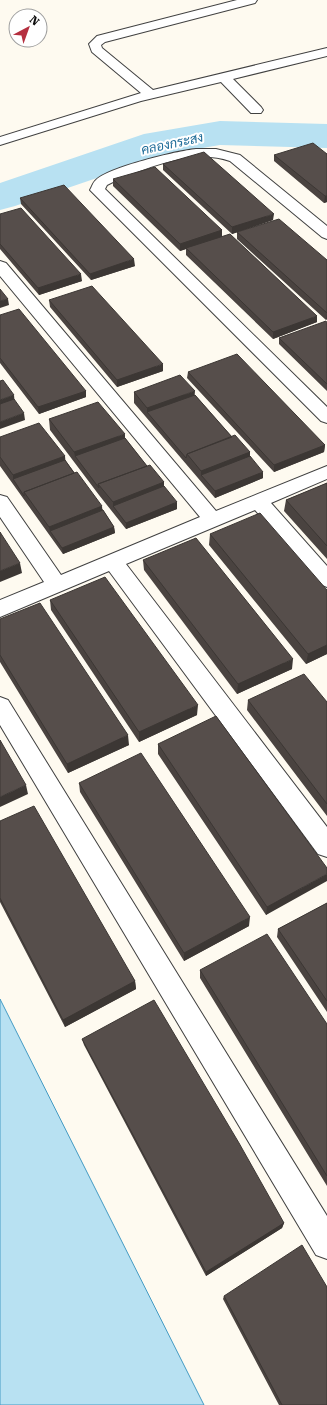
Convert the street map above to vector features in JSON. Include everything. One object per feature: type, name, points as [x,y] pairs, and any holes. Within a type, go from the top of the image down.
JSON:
[{"type":"street","points":[[151,95],[96,49],[95,44],[101,39],[251,0]]},
{"type":"street","points":[[0,141],[151,95],[224,77],[321,54],[327,63]]},
{"type":"street","points":[[224,77],[256,110]]},
{"type":"street","points":[[327,234],[235,158],[228,155],[195,153],[167,158],[124,173],[102,183],[97,190],[327,417]]},
{"type":"street","points":[[0,266],[212,519]]},
{"type":"street","points":[[0,609],[327,472]]},
{"type":"street","points":[[0,502],[57,585]]},
{"type":"street","points":[[258,502],[327,579]]},
{"type":"street","points":[[113,562],[327,846]]},
{"type":"street","points":[[0,706],[327,1244]]},
{"type":"water","points":[[0,999],[204,1405],[0,1405]]},
{"type":"building","points":[[313,143],[327,154],[327,196],[325,196],[274,155]]},
{"type":"building","points":[[204,152],[274,214],[232,227],[163,164]]},
{"type":"building","points":[[155,167],[222,230],[180,244],[113,179]]},
{"type":"building","points":[[64,185],[134,259],[90,274],[20,198]]},
{"type":"building","points":[[21,208],[81,274],[38,288],[0,244],[0,214]]},
{"type":"building","points":[[279,219],[327,260],[327,313],[237,232]]},
{"type":"building","points":[[230,234],[317,316],[273,332],[186,248]]},
{"type":"building","points":[[92,286],[163,364],[117,380],[49,300]]},
{"type":"building","points":[[0,289],[8,299],[0,301]]},
{"type":"building","points":[[19,309],[86,391],[38,407],[0,358],[0,315]]},
{"type":"building","points":[[326,321],[327,323],[327,384],[279,338]]},
{"type":"building","points":[[237,354],[325,445],[274,465],[188,372]]},
{"type":"building","points":[[180,375],[195,391],[147,408],[134,392]]},
{"type":"building","points":[[3,380],[14,395],[0,400],[0,381]]},
{"type":"building","points":[[195,395],[232,437],[187,454],[186,458],[147,412]]},
{"type":"building","points":[[14,399],[24,413],[0,422],[0,404]]},
{"type":"building","points":[[98,402],[125,434],[74,452],[49,419]]},
{"type":"building","points":[[39,423],[65,456],[13,475],[0,457],[0,437]]},
{"type":"building","points":[[235,435],[250,452],[201,471],[187,454]]},
{"type":"building","points":[[125,438],[147,466],[98,484],[99,488],[75,456]]},
{"type":"building","points":[[250,456],[263,472],[215,491],[201,475]]},
{"type":"building","points":[[65,460],[74,473],[24,492],[24,496],[13,479]]},
{"type":"building","points":[[150,465],[164,482],[113,502],[98,484]]},
{"type":"building","points":[[77,472],[102,506],[49,527],[24,492]]},
{"type":"building","points":[[327,483],[327,546],[286,500]]},
{"type":"building","points":[[164,486],[177,502],[126,523],[113,506]]},
{"type":"building","points":[[103,510],[114,527],[62,548],[50,531]]},
{"type":"building","points":[[260,513],[327,590],[327,645],[308,654],[210,534]]},
{"type":"building","points":[[0,532],[20,563],[0,571]]},
{"type":"building","points":[[196,538],[293,659],[238,684],[143,560]]},
{"type":"building","points":[[105,577],[198,705],[139,732],[50,600]]},
{"type":"building","points":[[40,603],[128,735],[67,764],[0,655],[0,619]]},
{"type":"building","points":[[304,674],[327,702],[327,804],[248,700]]},
{"type":"building","points":[[216,716],[327,868],[327,874],[267,907],[158,744]]},
{"type":"building","points":[[0,740],[26,785],[0,797]]},
{"type":"building","points":[[141,753],[250,917],[184,953],[79,783]]},
{"type":"building","points":[[34,806],[135,981],[63,1020],[0,898],[0,821]]},
{"type":"building","points":[[327,903],[327,1001],[278,929]]},
{"type":"building","points":[[267,934],[327,1024],[327,1176],[200,970]]},
{"type":"building","points":[[154,1000],[239,1143],[284,1223],[206,1272],[82,1039]]},
{"type":"building","points":[[302,1245],[327,1287],[327,1405],[282,1405],[224,1296]]},
{"type":"waterway","name":"คลองกระสง","points":[[0,197],[159,143],[220,133],[327,136]]}]
